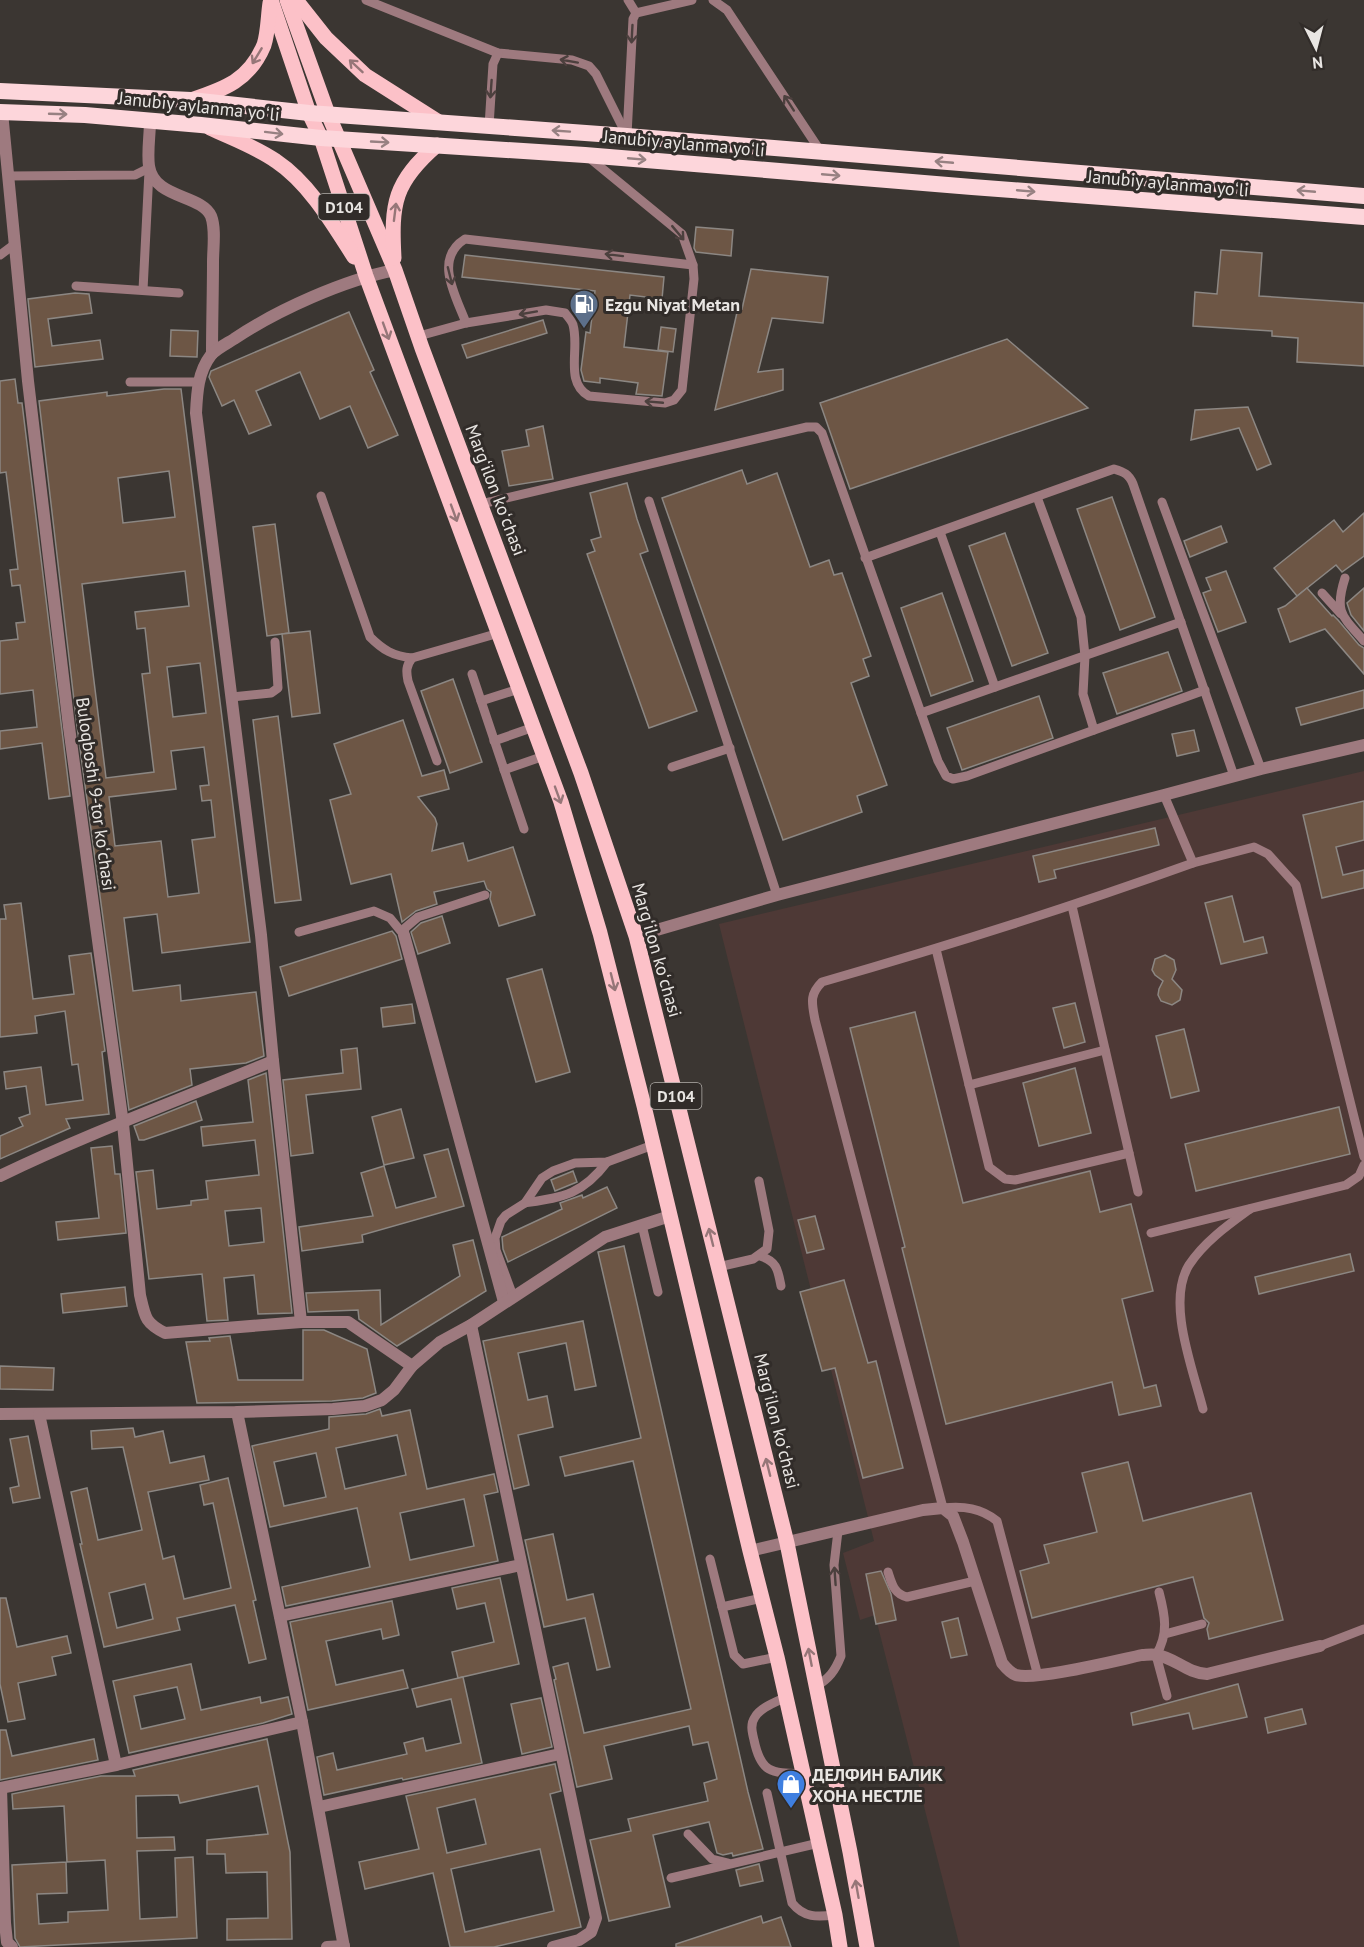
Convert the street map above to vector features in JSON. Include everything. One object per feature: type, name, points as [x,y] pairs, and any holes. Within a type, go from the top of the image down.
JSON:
[{"type":"highway","name":"Janubiy aylanma yoʻli","points":[[0,91],[191,100],[309,113],[627,136],[1364,196]]},
{"type":"highway","name":"Janubiy aylanma yoʻli","points":[[1,112],[85,115],[338,140],[585,155],[1364,217]]},
{"type":"main road","points":[[191,100],[227,87],[249,70],[264,44],[271,0]]},
{"type":"main road","name":"D104","points":[[271,0],[309,113],[321,138],[366,276],[561,802],[600,933],[777,1657],[835,1915],[840,1947]]},
{"type":"main road","name":"Margʻilon koʻchasi","points":[[287,0],[338,140],[395,270],[581,773],[636,936],[787,1542],[867,1947]]},
{"type":"main road","points":[[296,0],[326,38],[365,75],[439,122]]},
{"type":"main road","points":[[201,125],[276,161],[329,217],[366,276]]},
{"type":"main road","points":[[395,270],[393,233],[395,206],[402,183],[419,160],[437,145]]},
{"type":"street","name":"Buloqboshi 9-tor koʻchasi","points":[[1,112],[3,154],[8,176],[28,381],[69,728],[123,1124],[141,1296],[146,1319],[152,1326],[165,1333],[302,1322],[348,1322],[412,1366]]},
{"type":"street","points":[[150,121],[149,168],[158,182],[172,194],[197,203],[207,210],[212,218],[212,354],[198,382],[196,413],[261,935],[302,1322]]},
{"type":"street","points":[[212,354],[278,313],[366,276],[395,270]]},
{"type":"street","points":[[636,936],[777,895],[1261,769],[1364,745]]},
{"type":"street","points":[[404,935],[509,1299]]},
{"type":"street","points":[[0,1176],[53,1151],[273,1061]]},
{"type":"street","points":[[0,1414],[237,1412],[364,1406],[382,1400],[394,1390],[412,1366],[440,1342],[471,1325],[605,1237],[670,1216]]},
{"type":"street","points":[[471,1325],[596,1918],[591,1932],[579,1940],[553,1947]]},
{"type":"street","points":[[237,1412],[302,1722],[344,1946],[327,1947]]},
{"type":"street","points":[[39,1413],[116,1765]]},
{"type":"street","points":[[750,1551],[923,1510],[943,1508],[953,1516],[1002,1663],[1017,1676],[1038,1676],[1142,1655],[1156,1655],[1176,1662],[1195,1673],[1207,1674],[1320,1646]]},
{"type":"street","points":[[280,1616],[520,1565]]},
{"type":"street","points":[[12,1947],[7,1942],[5,1923],[0,1788],[116,1765],[302,1722]]},
{"type":"street","points":[[319,1807],[560,1754]]},
{"type":"lane","points":[[366,0],[498,53],[572,60],[589,66],[596,74],[627,136]]},
{"type":"lane","points":[[627,136],[632,25],[636,14],[628,0]]},
{"type":"lane","points":[[636,14],[692,0]]},
{"type":"lane","points":[[713,0],[727,10],[821,152]]},
{"type":"lane","points":[[489,126],[493,64],[498,53]]},
{"type":"lane","points":[[419,336],[466,323],[546,310],[565,313],[573,324],[576,382],[581,391],[589,396],[665,403],[674,400],[682,390],[694,279],[693,265],[682,234],[585,155]]},
{"type":"lane","points":[[8,176],[135,175],[149,168],[143,290]]},
{"type":"lane","points":[[466,323],[447,270],[454,247],[465,239],[693,265]]},
{"type":"lane","points":[[0,255],[15,244]]},
{"type":"lane","points":[[76,286],[179,293]]},
{"type":"lane","points":[[130,382],[198,382]]},
{"type":"lane","points":[[481,504],[807,427],[816,427],[822,433],[938,761],[946,776],[953,779],[1205,690]]},
{"type":"lane","points":[[865,558],[1114,469],[1130,476],[1234,776]]},
{"type":"lane","points":[[321,496],[370,637],[383,650],[397,657],[412,658],[499,633]]},
{"type":"lane","points":[[1037,497],[1081,618],[1085,656],[1083,694],[1094,730]]},
{"type":"lane","points":[[649,501],[777,895]]},
{"type":"lane","points":[[1162,502],[1261,769]]},
{"type":"lane","points":[[940,532],[995,687]]},
{"type":"lane","points":[[1341,614],[1340,597],[1345,578]]},
{"type":"lane","points":[[1322,593],[1364,641]]},
{"type":"lane","points":[[921,713],[1181,622]]},
{"type":"lane","points":[[232,697],[271,693],[278,688],[275,642]]},
{"type":"lane","points":[[412,658],[407,663],[408,681],[436,761]]},
{"type":"lane","points":[[472,674],[524,829]]},
{"type":"lane","points":[[481,701],[519,689]]},
{"type":"lane","points":[[494,741],[534,727]]},
{"type":"lane","points":[[672,767],[730,748]]},
{"type":"lane","points":[[504,770],[544,756]]},
{"type":"lane","points":[[1164,795],[1193,863]]},
{"type":"lane","points":[[1038,1676],[997,1521],[987,1513],[972,1508],[943,1508],[812,1002],[813,990],[822,982],[1072,906],[1193,863],[1254,847],[1268,854],[1296,885],[1364,1157]]},
{"type":"lane","points":[[404,935],[405,928],[418,917],[485,894]]},
{"type":"lane","points":[[1072,906],[1138,1192]]},
{"type":"lane","points":[[298,932],[374,911],[390,918],[404,935]]},
{"type":"lane","points":[[936,949],[989,1167],[1005,1179],[1016,1180],[1130,1153]]},
{"type":"lane","points":[[969,1085],[1105,1050]]},
{"type":"lane","points":[[509,1299],[495,1238],[501,1221],[506,1215],[525,1203],[542,1178],[553,1171],[575,1163],[607,1162],[653,1145]]},
{"type":"lane","points":[[525,1203],[558,1198],[577,1191],[591,1181],[607,1162]]},
{"type":"lane","points":[[1151,1233],[1346,1185],[1359,1176],[1364,1165]]},
{"type":"lane","points":[[718,1267],[753,1259],[767,1249],[769,1231],[759,1181]]},
{"type":"lane","points":[[1203,1409],[1179,1315],[1182,1283],[1188,1266],[1200,1251],[1216,1234],[1250,1209]]},
{"type":"lane","points":[[642,1225],[658,1292]]},
{"type":"lane","points":[[760,1256],[770,1259],[775,1264],[782,1286]]},
{"type":"lane","points":[[816,1687],[827,1680],[837,1668],[841,1656],[834,1565],[838,1531]]},
{"type":"lane","points":[[710,1559],[734,1655],[738,1661],[743,1664],[777,1657]]},
{"type":"lane","points":[[888,1572],[894,1590],[900,1596],[907,1597],[975,1581]]},
{"type":"lane","points":[[1159,1592],[1166,1619],[1162,1645],[1156,1655],[1167,1696]]},
{"type":"lane","points":[[722,1607],[762,1598]]},
{"type":"lane","points":[[1165,1634],[1202,1624]]},
{"type":"lane","points":[[1320,1646],[1364,1629]]},
{"type":"lane","points":[[786,1697],[754,1718],[751,1728],[757,1757],[770,1770],[804,1774]]},
{"type":"lane","points":[[767,1793],[792,1903],[797,1910],[808,1916],[835,1915]]},
{"type":"lane","points":[[688,1834],[712,1859],[730,1863]]},
{"type":"lane","points":[[671,1878],[819,1843]]},
{"type":"shaded area","points":[[1364,771],[1364,1947],[960,1947],[875,1615],[860,1620],[843,1553],[874,1541],[719,924]]},
{"type":"building","points":[[696,227],[733,230],[731,256],[696,252],[694,248]]},
{"type":"building","points":[[1221,250],[1262,253],[1259,296],[1364,303],[1364,366],[1297,362],[1298,338],[1272,336],[1272,331],[1193,326],[1195,292],[1217,294]]},
{"type":"building","points":[[465,255],[664,277],[662,299],[630,295],[624,347],[668,352],[662,396],[636,394],[638,383],[600,378],[600,383],[584,381],[581,370],[586,332],[590,333],[595,291],[462,277]]},
{"type":"building","points":[[751,269],[828,277],[823,323],[772,318],[758,372],[783,369],[783,390],[715,410],[738,308],[742,309]]},
{"type":"building","points":[[75,293],[89,294],[92,313],[48,319],[52,346],[100,340],[103,359],[35,367],[28,299]]},
{"type":"building","points":[[349,312],[374,370],[370,372],[398,435],[368,448],[350,406],[320,419],[300,372],[256,391],[271,425],[249,434],[234,400],[222,406],[209,377],[211,371]]},
{"type":"building","points":[[543,320],[547,333],[467,358],[462,345]]},
{"type":"building","points":[[661,327],[676,329],[673,352],[658,350]]},
{"type":"building","points":[[171,330],[198,331],[197,357],[170,356]]},
{"type":"building","points":[[1007,339],[1088,408],[850,489],[820,403]]},
{"type":"building","points":[[15,379],[18,403],[22,403],[70,796],[49,799],[42,743],[0,749],[0,731],[37,727],[33,690],[0,694],[0,641],[18,639],[16,623],[25,622],[20,585],[12,586],[10,570],[18,569],[6,472],[0,473],[0,381]]},
{"type":"building","points":[[181,389],[250,942],[162,953],[157,914],[124,918],[133,991],[180,985],[181,1001],[256,992],[264,1056],[246,1063],[190,1069],[192,1085],[129,1110],[77,726],[39,401],[107,392],[107,396]],"holes":[[[169,471],[175,517],[123,523],[118,478]],[[185,571],[189,606],[135,612],[137,629],[145,628],[150,673],[142,674],[154,772],[106,778],[82,584]],[[200,663],[206,713],[173,717],[167,667]],[[204,747],[209,785],[200,786],[202,801],[211,800],[215,837],[192,840],[199,893],[168,897],[161,841],[115,846],[109,797],[176,789],[171,751]]]},
{"type":"building","points":[[1248,407],[1271,464],[1257,470],[1239,428],[1191,440],[1195,410]]},
{"type":"building","points":[[543,426],[553,479],[509,486],[502,451],[529,446],[526,430]]},
{"type":"building","points":[[742,470],[747,484],[777,473],[810,567],[829,560],[834,575],[842,573],[871,656],[863,659],[869,676],[851,683],[887,785],[857,796],[862,812],[783,840],[662,498]]},
{"type":"building","points":[[627,483],[648,551],[640,554],[697,711],[649,728],[587,554],[595,551],[591,540],[601,537],[590,493]]},
{"type":"building","points":[[1112,497],[1155,617],[1120,630],[1077,509]]},
{"type":"building","points":[[1364,513],[1364,556],[1342,572],[1336,565],[1297,596],[1274,568],[1334,520],[1343,532]]},
{"type":"building","points":[[275,524],[289,633],[267,636],[253,527]]},
{"type":"building","points":[[1221,526],[1227,542],[1190,557],[1184,541]]},
{"type":"building","points":[[1005,533],[1048,653],[1012,666],[969,546]]},
{"type":"building","points":[[1226,571],[1246,622],[1218,632],[1203,593],[1211,590],[1206,578]]},
{"type":"building","points":[[1307,588],[1364,648],[1364,674],[1325,629],[1290,642],[1278,609]]},
{"type":"building","points":[[1364,588],[1364,631],[1351,615],[1347,603]]},
{"type":"building","points":[[942,593],[973,681],[931,696],[901,608]]},
{"type":"building","points":[[310,631],[320,713],[292,717],[282,634]]},
{"type":"building","points":[[1168,652],[1182,691],[1117,714],[1103,673]]},
{"type":"building","points":[[453,679],[482,762],[450,773],[421,691]]},
{"type":"building","points":[[1364,690],[1364,708],[1301,725],[1296,708]]},
{"type":"building","points":[[1039,696],[1053,738],[962,770],[947,728]]},
{"type":"building","points":[[278,716],[301,900],[275,903],[253,720]]},
{"type":"building","points":[[403,720],[422,776],[444,770],[449,789],[418,797],[435,818],[437,824],[432,851],[463,843],[468,861],[513,847],[535,915],[499,926],[490,899],[491,892],[484,881],[434,892],[437,904],[416,911],[402,922],[391,874],[351,884],[330,800],[351,794],[334,744]]},
{"type":"building","points":[[1194,730],[1199,751],[1177,756],[1172,734]]},
{"type":"building","points":[[1364,801],[1364,840],[1336,847],[1343,875],[1364,870],[1364,888],[1322,898],[1303,815]]},
{"type":"building","points":[[1155,828],[1159,845],[1054,870],[1056,878],[1039,882],[1033,856]]},
{"type":"building","points":[[1232,896],[1244,942],[1263,937],[1267,953],[1221,964],[1205,903]]},
{"type":"building","points":[[21,903],[33,999],[74,994],[69,956],[91,953],[105,1051],[102,1052],[109,1114],[66,1119],[70,1128],[0,1159],[0,1136],[23,1126],[19,1118],[30,1114],[26,1086],[6,1089],[4,1072],[41,1067],[46,1105],[83,1100],[78,1064],[72,1065],[65,1011],[35,1016],[37,1033],[0,1037],[0,919],[6,919],[4,905]]},
{"type":"building","points":[[442,916],[450,943],[418,954],[411,932],[421,923]]},
{"type":"building","points":[[392,931],[396,936],[402,959],[289,996],[280,967]]},
{"type":"building","points":[[1165,955],[1174,960],[1176,970],[1172,979],[1182,990],[1180,1000],[1172,1005],[1161,1001],[1158,995],[1163,981],[1152,970],[1155,959]]},
{"type":"building","points":[[542,969],[570,1072],[536,1082],[507,979]]},
{"type":"building","points":[[1075,1003],[1085,1042],[1064,1048],[1053,1008]]},
{"type":"building","points":[[412,1004],[415,1023],[383,1027],[381,1008]]},
{"type":"building","points":[[915,1012],[963,1203],[1090,1171],[1100,1212],[1131,1204],[1153,1291],[1122,1299],[1144,1388],[1156,1385],[1161,1406],[1119,1415],[1112,1382],[946,1424],[902,1248],[905,1247],[850,1028]]},
{"type":"building","points":[[1184,1029],[1199,1091],[1171,1098],[1156,1036]]},
{"type":"building","points":[[357,1048],[361,1089],[306,1095],[313,1153],[291,1156],[283,1080],[343,1073],[341,1050]]},
{"type":"building","points":[[1075,1068],[1091,1133],[1039,1146],[1023,1083]]},
{"type":"building","points":[[266,1073],[292,1313],[258,1314],[254,1275],[224,1278],[228,1320],[207,1321],[202,1274],[149,1279],[136,1172],[153,1170],[157,1209],[191,1205],[191,1201],[208,1199],[206,1181],[259,1175],[255,1140],[203,1146],[201,1127],[253,1122],[248,1080]],"holes":[[[261,1208],[264,1242],[229,1246],[225,1211]]]},
{"type":"building","points":[[196,1101],[202,1120],[139,1140],[134,1126]]},
{"type":"building","points":[[1339,1107],[1350,1154],[1196,1191],[1185,1144]]},
{"type":"building","points":[[401,1109],[414,1158],[384,1165],[372,1117]]},
{"type":"building","points":[[112,1146],[115,1174],[120,1174],[126,1233],[58,1240],[56,1222],[99,1218],[91,1148]]},
{"type":"building","points":[[448,1149],[464,1206],[362,1235],[363,1242],[302,1251],[299,1227],[373,1216],[361,1173],[384,1166],[396,1208],[436,1197],[424,1155]]},
{"type":"building","points":[[573,1171],[577,1182],[555,1191],[551,1180]]},
{"type":"building","points":[[607,1187],[617,1208],[508,1262],[503,1249],[502,1237],[562,1209],[560,1203],[582,1195],[583,1198]]},
{"type":"building","points":[[815,1216],[824,1249],[807,1253],[798,1220]]},
{"type":"building","points":[[473,1240],[486,1291],[397,1346],[359,1319],[358,1310],[308,1312],[306,1293],[380,1290],[381,1325],[460,1276],[453,1245]]},
{"type":"building","points":[[624,1246],[748,1792],[763,1849],[733,1856],[732,1853],[723,1855],[717,1853],[709,1822],[653,1835],[670,1907],[609,1921],[590,1840],[631,1831],[628,1819],[708,1801],[704,1783],[717,1779],[708,1742],[693,1745],[689,1726],[604,1746],[612,1779],[577,1787],[554,1680],[556,1679],[553,1667],[568,1663],[584,1733],[691,1709],[633,1461],[565,1476],[560,1457],[641,1438],[598,1252]]},
{"type":"building","points":[[1350,1254],[1354,1271],[1259,1294],[1255,1277]]},
{"type":"building","points":[[844,1280],[868,1363],[876,1361],[903,1468],[863,1478],[835,1368],[822,1371],[800,1292]]},
{"type":"building","points":[[125,1287],[127,1306],[63,1313],[61,1294]]},
{"type":"building","points":[[583,1321],[596,1386],[575,1390],[566,1343],[518,1353],[528,1400],[547,1396],[553,1427],[518,1435],[529,1485],[514,1489],[483,1341]]},
{"type":"building","points":[[303,1330],[324,1330],[367,1349],[376,1393],[363,1398],[332,1401],[197,1403],[186,1342],[210,1341],[209,1338],[230,1336],[238,1380],[303,1380]]},
{"type":"building","points":[[0,1366],[54,1368],[53,1390],[0,1389]]},
{"type":"building","points":[[380,1409],[382,1416],[410,1410],[427,1489],[494,1474],[498,1492],[484,1495],[498,1561],[286,1606],[282,1587],[370,1567],[357,1508],[270,1527],[252,1446],[329,1429],[329,1417],[366,1414]],"holes":[[[397,1435],[406,1475],[345,1489],[336,1448]],[[316,1453],[326,1497],[284,1506],[274,1462]],[[464,1499],[474,1546],[410,1560],[400,1513]]]},
{"type":"building","points":[[133,1428],[135,1437],[163,1431],[170,1463],[204,1456],[209,1480],[148,1492],[163,1559],[174,1556],[184,1599],[231,1588],[213,1503],[204,1505],[200,1485],[228,1478],[256,1600],[253,1601],[266,1659],[249,1663],[235,1605],[177,1618],[180,1630],[104,1647],[80,1544],[82,1544],[71,1492],[87,1488],[98,1540],[142,1530],[123,1447],[92,1449],[91,1431]],"holes":[[[145,1584],[153,1619],[117,1628],[109,1593]]]},
{"type":"building","points":[[28,1436],[40,1498],[13,1503],[10,1488],[19,1486],[10,1439]]},
{"type":"building","points":[[1128,1462],[1143,1521],[1251,1493],[1283,1620],[1209,1639],[1207,1629],[1209,1623],[1204,1618],[1193,1577],[1032,1618],[1020,1571],[1049,1563],[1044,1545],[1097,1532],[1082,1473]]},
{"type":"building","points":[[553,1534],[567,1600],[593,1594],[610,1667],[597,1670],[585,1618],[544,1627],[525,1540]]},
{"type":"building","points":[[881,1571],[891,1594],[896,1620],[876,1624],[866,1574]]},
{"type":"building","points":[[500,1578],[519,1664],[458,1678],[452,1652],[494,1642],[485,1603],[457,1609],[452,1588]]},
{"type":"building","points":[[0,1598],[6,1598],[17,1647],[67,1636],[71,1653],[52,1657],[56,1675],[18,1683],[25,1719],[8,1722],[0,1684]]},
{"type":"building","points":[[392,1601],[399,1635],[383,1639],[381,1629],[326,1641],[336,1685],[403,1670],[408,1688],[308,1710],[290,1622]]},
{"type":"building","points":[[958,1618],[967,1655],[951,1658],[942,1622]]},
{"type":"building","points":[[191,1664],[201,1710],[260,1697],[261,1703],[288,1697],[292,1714],[263,1723],[129,1753],[113,1681]],"holes":[[[177,1687],[185,1719],[141,1729],[134,1696]]]},
{"type":"building","points":[[463,1677],[482,1763],[324,1795],[317,1757],[333,1753],[337,1770],[407,1754],[404,1743],[423,1738],[426,1751],[461,1743],[451,1699],[417,1707],[412,1689]]},
{"type":"building","points":[[1238,1684],[1247,1717],[1193,1729],[1189,1713],[1133,1725],[1131,1713]]},
{"type":"building","points":[[541,1698],[552,1747],[522,1754],[511,1704]]},
{"type":"building","points":[[1302,1709],[1306,1724],[1268,1733],[1265,1718]]},
{"type":"building","points":[[0,1730],[6,1730],[12,1756],[94,1739],[98,1760],[0,1780]]},
{"type":"building","points":[[267,1739],[290,1852],[292,1939],[227,1940],[227,1919],[268,1918],[267,1872],[226,1873],[225,1854],[207,1854],[207,1840],[268,1834],[258,1786],[180,1803],[178,1795],[136,1796],[137,1838],[174,1837],[175,1850],[137,1851],[140,1919],[177,1917],[175,1858],[193,1857],[197,1938],[20,1947],[15,1938],[12,1865],[66,1862],[67,1893],[37,1894],[39,1924],[68,1922],[68,1912],[108,1910],[105,1860],[67,1862],[64,1806],[13,1809],[12,1794],[101,1776],[135,1776],[133,1770]]},
{"type":"building","points":[[555,1764],[561,1791],[550,1794],[581,1927],[494,1947],[450,1947],[433,1873],[365,1889],[359,1862],[419,1849],[406,1796]],"holes":[[[475,1799],[486,1844],[447,1853],[437,1808]],[[540,1849],[554,1911],[465,1932],[451,1869]]]},
{"type":"building","points":[[759,1864],[763,1881],[740,1886],[736,1870]]},
{"type":"building","points":[[761,1916],[763,1923],[781,1917],[791,1947],[676,1947],[676,1944]]},
{"type":"place","name":"Ezgu Niyat Metan","points":[[584,330]]},
{"type":"place","name":"ДЕЛФИН БАЛИК ХОНА НЕСТЛЕ","points":[[791,1810]]}]
